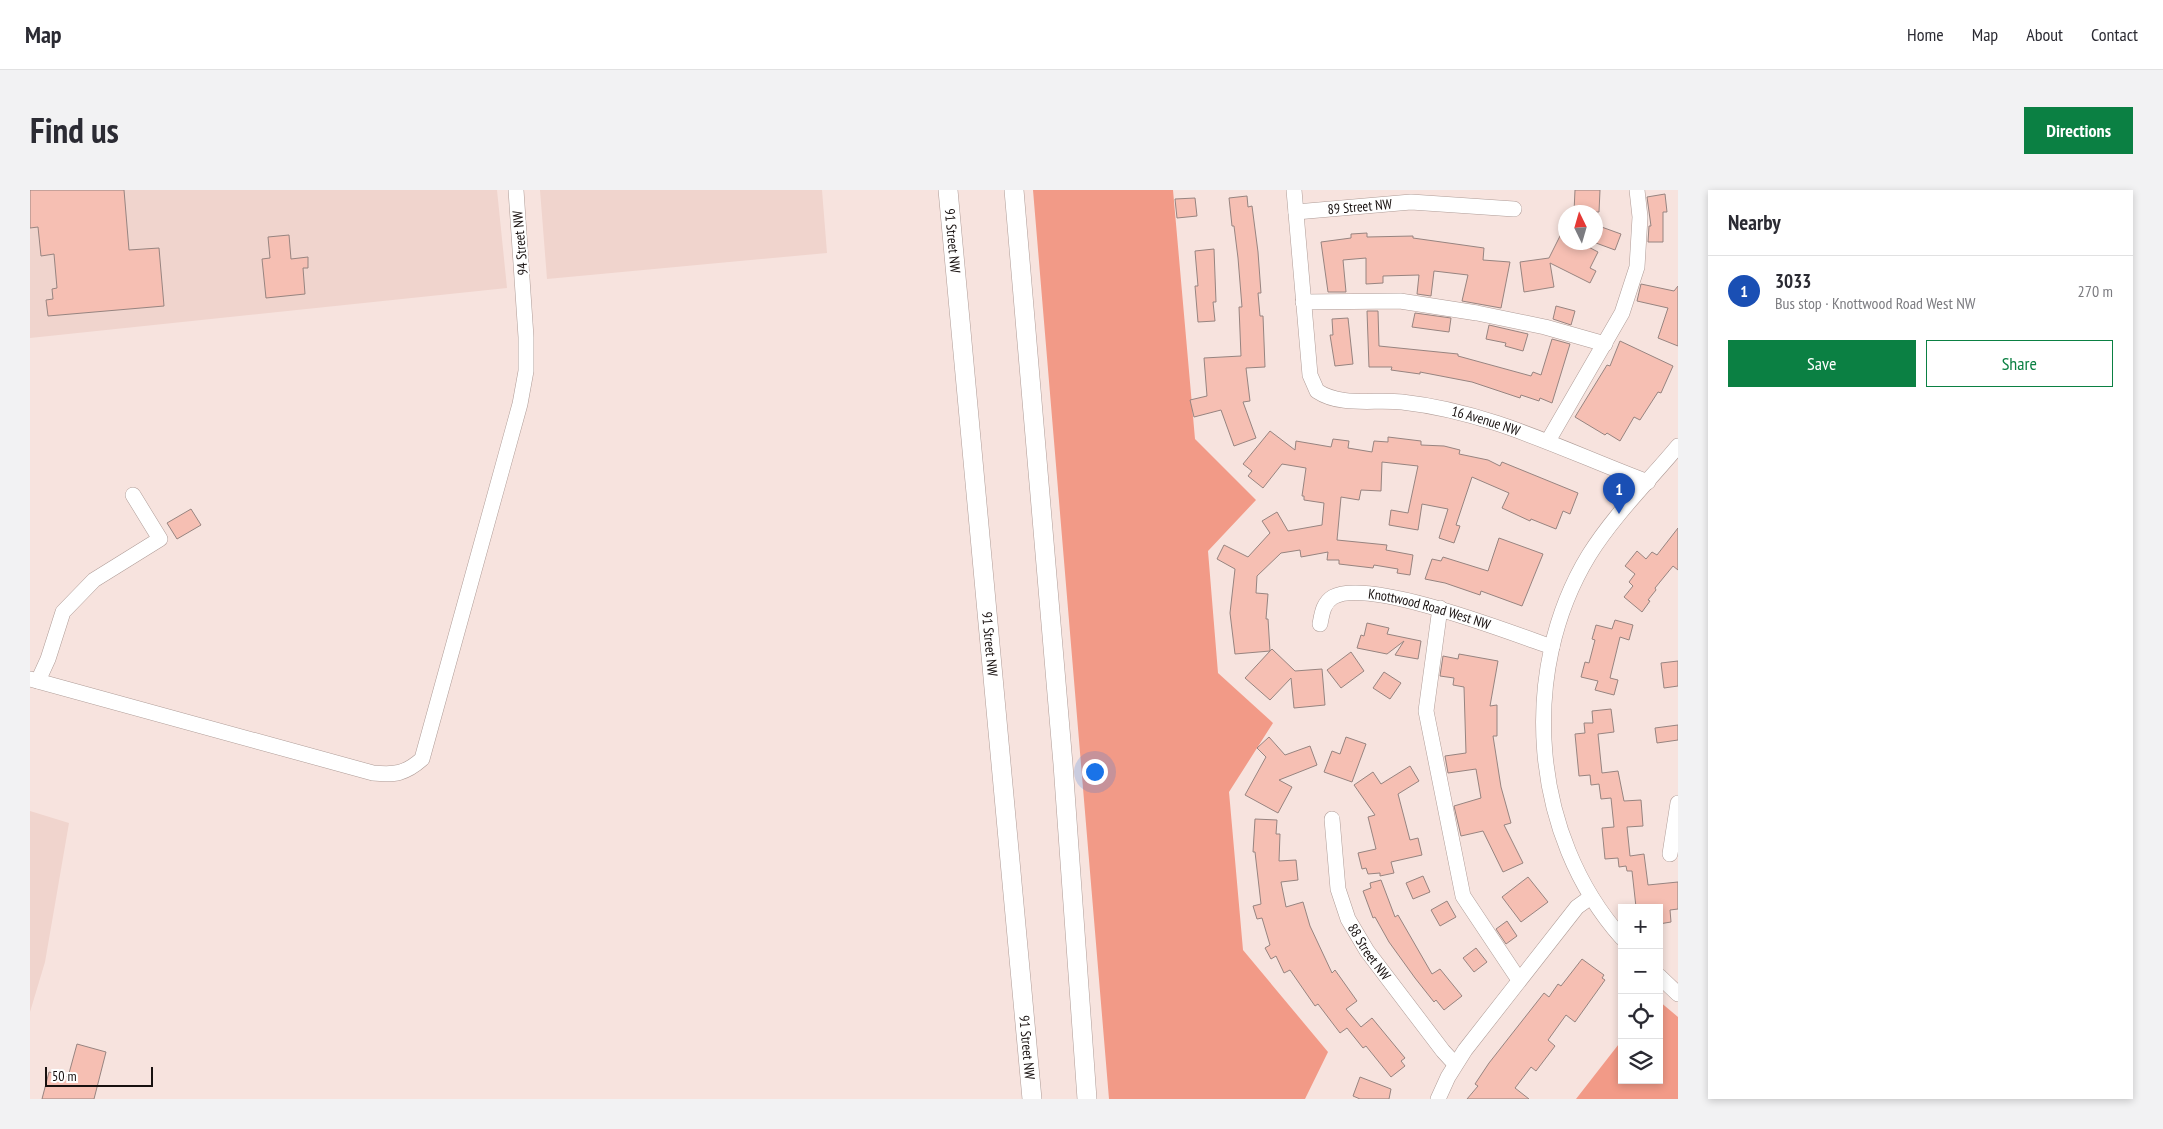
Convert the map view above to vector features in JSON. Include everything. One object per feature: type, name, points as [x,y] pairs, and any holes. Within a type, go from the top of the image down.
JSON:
[{"type":"main road","name":"91 Street NW","points":[[948,190],[1032,1099]]},
{"type":"main road","points":[[1014,190],[1063,764],[1087,1099]]},
{"type":"street","name":"94 Street NW","points":[[34,680],[373,773],[393,775],[411,769],[422,759],[520,404],[526,371],[524,296],[516,190]]},
{"type":"street","points":[[1294,190],[1303,302],[1400,301],[1496,316],[1545,327],[1605,344]]},
{"type":"street","points":[[1548,442],[1622,313],[1637,267],[1640,217],[1637,190]]},
{"type":"street","name":"89 Street NW","points":[[1296,212],[1417,202],[1514,209]]},
{"type":"street","name":"16 Avenue NW","points":[[1303,302],[1310,375],[1317,391],[1338,400],[1400,402],[1447,408],[1501,424],[1648,482]]},
{"type":"street","points":[[1618,933],[1591,897],[1566,843],[1555,812],[1544,753],[1543,720],[1547,678],[1552,647],[1570,595],[1588,556],[1611,522],[1678,446]]},
{"type":"street","points":[[34,680],[48,659],[63,612],[94,580],[160,539],[133,495]]},
{"type":"street","name":"Knottwood Road West NW","points":[[1320,624],[1325,604],[1332,598],[1341,594],[1360,594],[1440,608],[1552,647]]},
{"type":"street","points":[[1440,608],[1426,711],[1462,896],[1519,980]]},
{"type":"street","points":[[1670,854],[1678,803]]},
{"type":"street","name":"88 Street NW","points":[[1332,819],[1338,889],[1348,919],[1367,951],[1455,1064]]},
{"type":"street","points":[[1438,1099],[1455,1064],[1577,907],[1591,897]]},
{"type":"street","points":[[1663,980],[1678,994]]},
{"type":"shaded area","points":[[30,190],[497,190],[507,288],[30,338]]},
{"type":"shaded area","points":[[540,190],[822,190],[827,253],[547,279]]},
{"type":"shaded area","points":[[1033,190],[1173,190],[1195,439],[1256,500],[1208,551],[1218,673],[1273,723],[1229,792],[1243,950],[1328,1052],[1305,1099],[1109,1099]]},
{"type":"shaded area","points":[[30,811],[69,823],[45,962],[30,1012]]},
{"type":"shaded area","points":[[1663,1004],[1678,1017],[1678,1099],[1576,1099],[1618,1045],[1618,1084],[1663,1084]]},
{"type":"building","points":[[30,190],[124,190],[129,250],[159,248],[164,306],[48,316],[46,300],[53,299],[52,289],[57,288],[54,254],[41,256],[38,227],[30,228]]},
{"type":"building","points":[[1575,190],[1600,190],[1599,205],[1574,205]]},
{"type":"building","points":[[1665,194],[1667,212],[1663,212],[1663,242],[1648,242],[1649,226],[1651,226],[1647,197]]},
{"type":"building","points":[[1247,196],[1248,207],[1252,206],[1258,252],[1261,293],[1258,293],[1260,316],[1263,316],[1265,367],[1246,368],[1250,401],[1243,402],[1256,438],[1234,446],[1221,410],[1194,417],[1190,400],[1207,396],[1204,358],[1241,356],[1239,307],[1242,307],[1238,258],[1229,198]]},
{"type":"building","points":[[1195,198],[1197,216],[1177,218],[1175,199]]},
{"type":"building","points":[[1603,228],[1621,234],[1615,250],[1603,246]]},
{"type":"building","points":[[1367,233],[1367,237],[1413,236],[1413,238],[1484,248],[1483,260],[1510,262],[1501,308],[1462,301],[1468,275],[1434,271],[1431,296],[1417,294],[1419,275],[1383,276],[1383,283],[1366,284],[1366,258],[1343,260],[1346,292],[1328,292],[1321,242],[1351,238],[1351,234]]},
{"type":"building","points":[[289,235],[291,259],[308,257],[308,268],[303,268],[305,294],[266,298],[262,259],[270,258],[268,237]]},
{"type":"building","points":[[1558,240],[1558,250],[1594,250],[1598,252],[1590,268],[1596,271],[1590,283],[1550,263],[1554,287],[1524,292],[1520,262],[1549,258]]},
{"type":"building","points":[[1214,249],[1216,302],[1213,302],[1215,321],[1198,322],[1195,286],[1198,286],[1195,251]]},
{"type":"building","points":[[1641,284],[1674,291],[1678,286],[1678,346],[1658,338],[1668,308],[1637,301]]},
{"type":"building","points":[[1556,306],[1575,311],[1571,325],[1553,319]]},
{"type":"building","points":[[1367,311],[1378,311],[1379,346],[1458,354],[1458,356],[1531,376],[1533,372],[1541,375],[1552,339],[1570,344],[1552,403],[1540,398],[1539,401],[1521,395],[1520,398],[1472,382],[1420,372],[1420,374],[1391,370],[1392,367],[1369,367]]},
{"type":"building","points":[[1415,313],[1451,318],[1449,332],[1412,327]]},
{"type":"building","points":[[1348,318],[1353,364],[1335,366],[1330,335],[1333,335],[1332,319]]},
{"type":"building","points":[[1489,325],[1528,334],[1523,351],[1505,346],[1506,343],[1486,339]]},
{"type":"building","points":[[1620,341],[1673,366],[1661,393],[1658,392],[1640,420],[1634,417],[1620,441],[1607,433],[1605,435],[1575,417],[1607,365],[1610,366]]},
{"type":"building","points":[[1270,431],[1295,450],[1296,441],[1331,447],[1333,439],[1349,441],[1348,448],[1372,452],[1374,441],[1388,442],[1388,437],[1421,441],[1421,445],[1444,446],[1460,450],[1459,454],[1488,460],[1500,466],[1502,462],[1578,493],[1570,514],[1563,511],[1556,529],[1531,519],[1530,521],[1502,508],[1509,493],[1472,477],[1456,525],[1460,526],[1454,543],[1439,538],[1448,509],[1422,504],[1418,530],[1389,525],[1391,510],[1408,513],[1418,466],[1382,462],[1381,491],[1361,490],[1359,500],[1341,497],[1337,540],[1387,545],[1386,550],[1413,555],[1410,575],[1397,573],[1398,569],[1374,565],[1373,568],[1339,564],[1339,560],[1327,560],[1328,552],[1301,557],[1300,550],[1281,553],[1257,576],[1256,593],[1268,594],[1266,619],[1268,619],[1270,651],[1235,654],[1230,613],[1235,569],[1217,559],[1224,545],[1248,557],[1270,533],[1262,521],[1277,512],[1288,531],[1322,525],[1324,503],[1304,500],[1304,496],[1302,496],[1306,468],[1282,464],[1263,488],[1248,476],[1252,471],[1243,464]]},
{"type":"building","points":[[191,509],[201,525],[177,539],[167,523]]},
{"type":"building","points":[[1678,528],[1678,570],[1673,566],[1655,588],[1656,590],[1642,612],[1624,597],[1633,586],[1629,582],[1635,574],[1625,566],[1637,551],[1646,559],[1652,552],[1657,555]]},
{"type":"building","points":[[1499,538],[1543,554],[1522,606],[1481,591],[1480,595],[1445,583],[1425,579],[1432,559],[1441,561],[1443,557],[1488,571]]},
{"type":"building","points":[[1615,620],[1633,625],[1629,640],[1620,637],[1610,678],[1618,680],[1614,695],[1595,690],[1598,681],[1581,677],[1585,662],[1589,663],[1595,640],[1592,639],[1596,625],[1612,629]]},
{"type":"building","points":[[1367,623],[1389,628],[1387,634],[1421,641],[1418,659],[1395,655],[1404,641],[1387,654],[1357,648],[1361,635],[1364,636]]},
{"type":"building","points":[[1272,649],[1295,671],[1322,669],[1325,705],[1294,708],[1291,678],[1270,700],[1245,678]]},
{"type":"building","points":[[1351,652],[1364,671],[1341,688],[1327,670]]},
{"type":"building","points":[[1459,654],[1498,661],[1490,706],[1497,705],[1497,736],[1493,736],[1501,787],[1511,823],[1504,825],[1523,863],[1503,872],[1483,831],[1461,836],[1454,806],[1481,798],[1476,769],[1448,773],[1445,756],[1466,753],[1464,687],[1453,685],[1454,678],[1440,676],[1443,656],[1458,659]]},
{"type":"building","points":[[1678,661],[1678,686],[1664,688],[1661,663]]},
{"type":"building","points":[[1384,672],[1401,683],[1390,699],[1373,688]]},
{"type":"building","points":[[1611,709],[1614,732],[1598,734],[1602,773],[1618,771],[1624,801],[1641,800],[1643,826],[1627,827],[1630,856],[1644,854],[1648,885],[1678,882],[1678,909],[1670,910],[1671,922],[1663,923],[1663,904],[1636,904],[1632,871],[1627,871],[1626,866],[1619,867],[1618,858],[1605,859],[1602,828],[1614,827],[1611,798],[1601,799],[1599,784],[1591,785],[1590,775],[1579,776],[1575,734],[1585,733],[1584,723],[1593,723],[1592,711]]},
{"type":"building","points":[[1678,725],[1678,740],[1657,743],[1655,728]]},
{"type":"building","points":[[1269,737],[1285,755],[1310,746],[1317,765],[1279,780],[1292,787],[1278,813],[1245,795],[1266,757],[1257,748]]},
{"type":"building","points":[[1346,737],[1366,744],[1352,782],[1324,772],[1332,751],[1340,754]]},
{"type":"building","points":[[1410,766],[1419,781],[1398,794],[1410,840],[1418,838],[1422,855],[1391,862],[1394,873],[1380,876],[1380,873],[1368,874],[1366,868],[1362,869],[1358,853],[1376,849],[1368,817],[1375,815],[1354,785],[1373,772],[1381,784]]},
{"type":"building","points":[[1255,819],[1277,820],[1276,834],[1280,834],[1279,861],[1296,860],[1298,880],[1281,882],[1286,907],[1303,902],[1310,926],[1332,973],[1335,970],[1357,1001],[1346,1009],[1361,1027],[1372,1018],[1405,1058],[1401,1061],[1405,1066],[1391,1077],[1366,1046],[1363,1048],[1347,1028],[1340,1033],[1318,1004],[1315,1006],[1290,970],[1284,973],[1276,956],[1271,959],[1265,948],[1270,945],[1262,918],[1257,919],[1253,906],[1261,904],[1255,852],[1253,852]]},
{"type":"building","points":[[1423,876],[1430,892],[1413,899],[1406,883]]},
{"type":"building","points":[[1528,877],[1548,902],[1521,922],[1502,897]]},
{"type":"building","points":[[1381,880],[1395,917],[1398,915],[1432,974],[1440,969],[1462,996],[1444,1010],[1436,1000],[1434,1002],[1415,978],[1389,942],[1375,917],[1373,918],[1363,891],[1371,888],[1370,883]]},
{"type":"building","points":[[1447,901],[1456,917],[1440,926],[1431,910]]},
{"type":"building","points":[[1507,921],[1517,936],[1506,944],[1496,929]]},
{"type":"building","points":[[1476,948],[1487,962],[1474,972],[1463,958]]},
{"type":"building","points":[[1582,959],[1604,975],[1602,978],[1605,980],[1575,1022],[1566,1015],[1548,1040],[1555,1046],[1536,1071],[1531,1067],[1515,1088],[1529,1099],[1467,1099],[1478,1086],[1475,1084],[1489,1063],[1544,993],[1549,997],[1558,984],[1561,986]]},
{"type":"building","points":[[77,1044],[106,1052],[94,1099],[42,1099],[49,1072],[68,1077]]},
{"type":"building","points":[[1360,1077],[1391,1089],[1389,1099],[1360,1099],[1353,1096]]},
{"type":"place","name":"3033","points":[[1619,514]]}]
